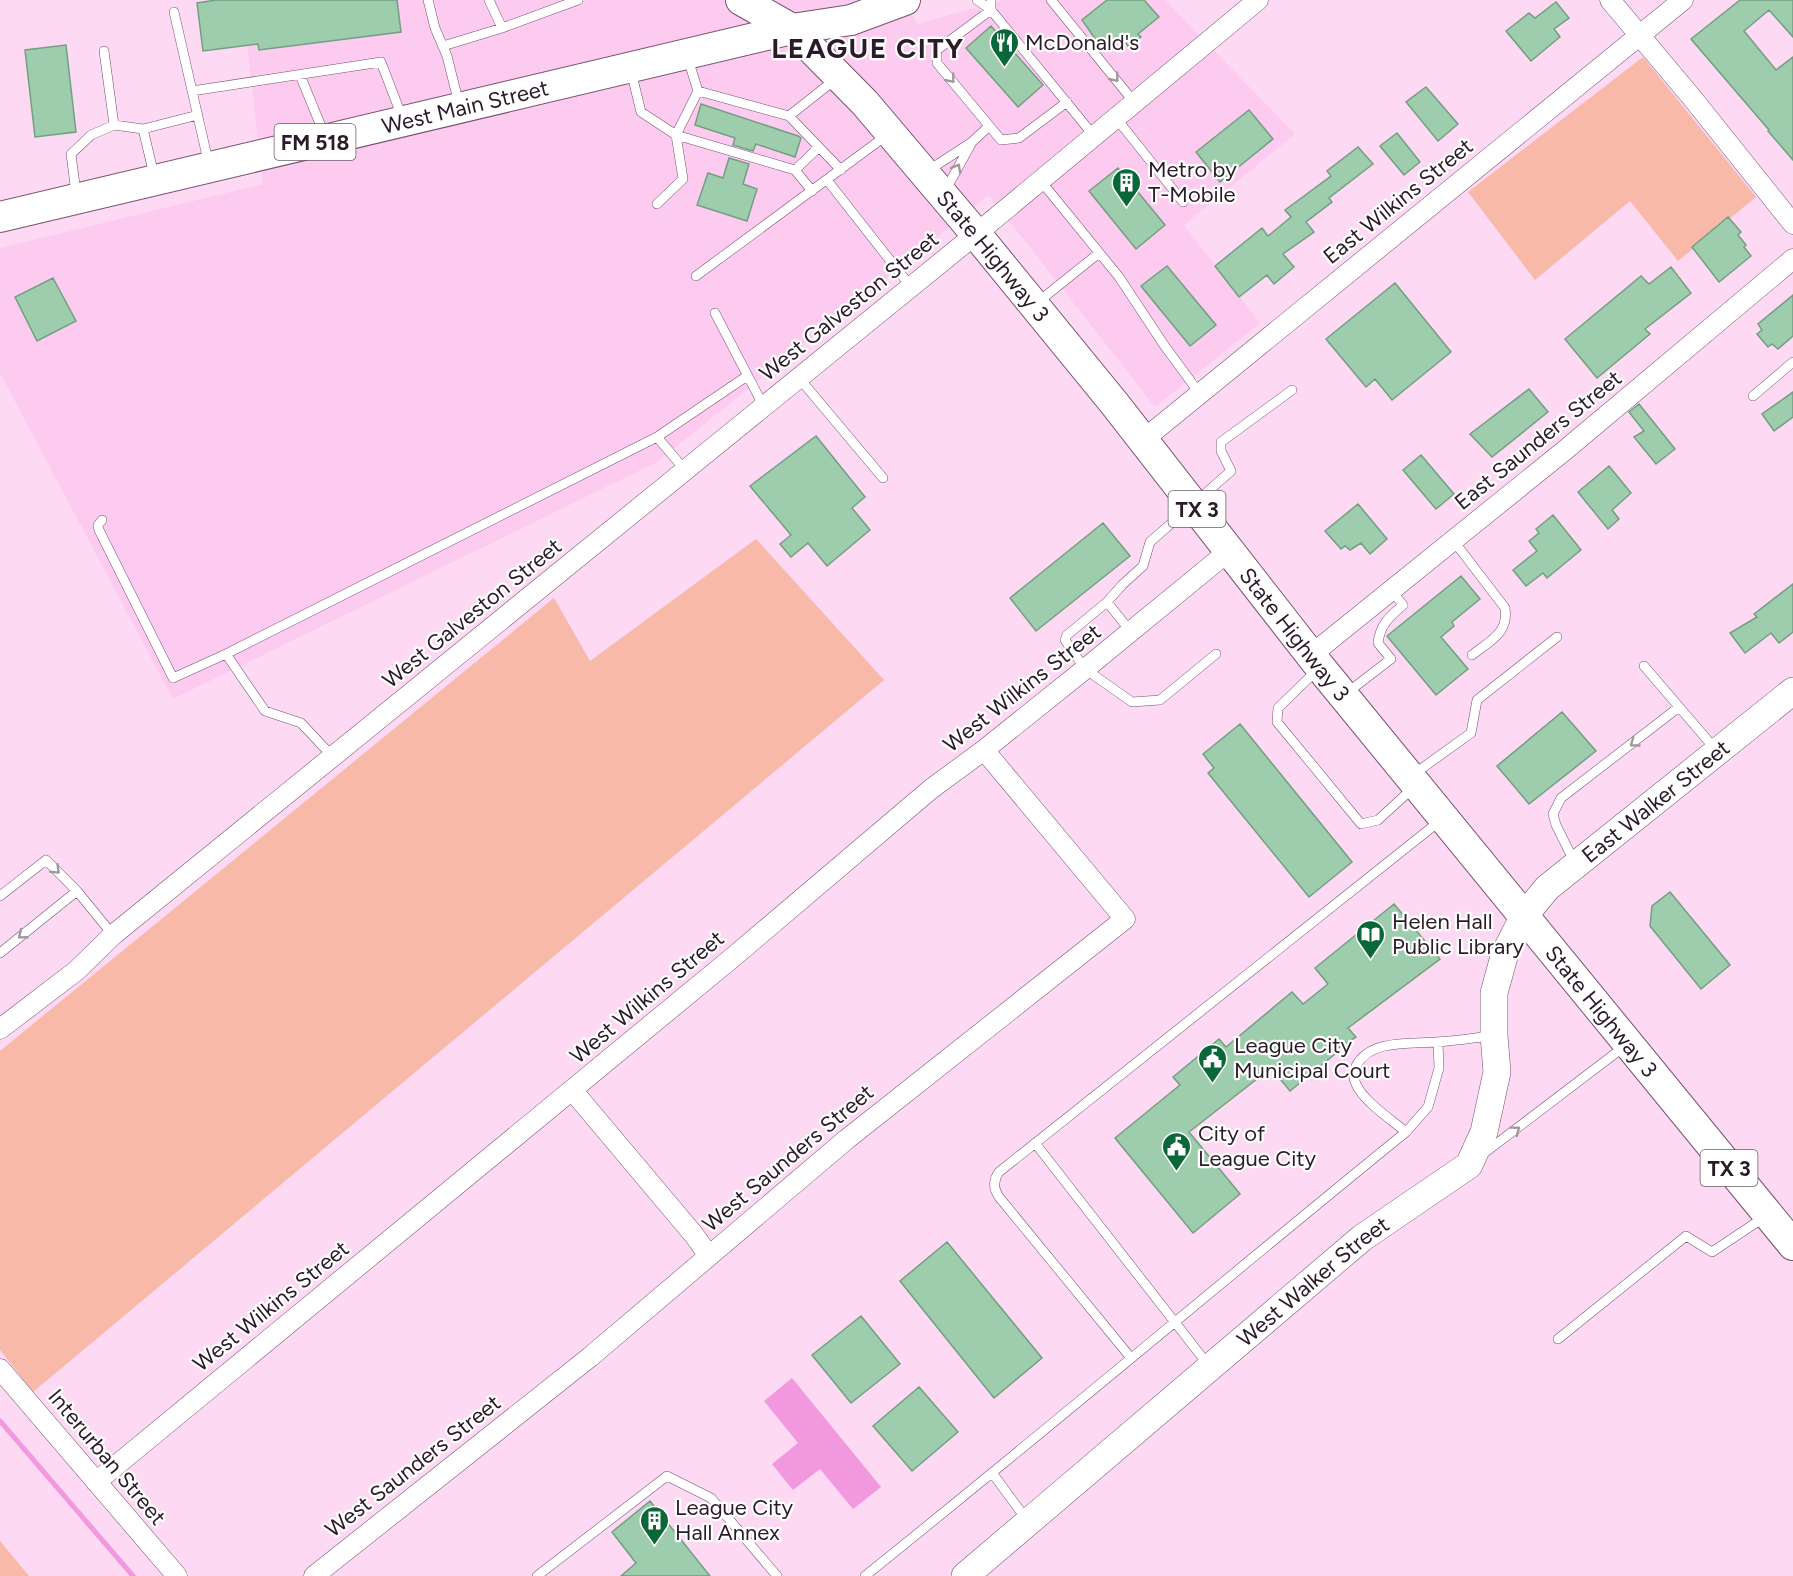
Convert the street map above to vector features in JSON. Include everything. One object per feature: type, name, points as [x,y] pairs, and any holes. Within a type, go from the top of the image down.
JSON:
[{"type":"main road","name":"State Highway 3","points":[[741,0],[792,29],[865,103],[891,133],[1143,440],[1343,696],[1793,1245]]},
{"type":"main road","name":"State Highway 3","points":[[783,0],[792,29]]},
{"type":"main road","name":"FM 518","points":[[792,29],[851,20],[904,0]]},
{"type":"main road","name":"West Main Street","points":[[0,217],[792,29]]},
{"type":"street","name":"West Galveston Street","points":[[0,1029],[76,971],[113,935],[976,234],[1258,0]]},
{"type":"street","points":[[1610,0],[1793,224]]},
{"type":"street","name":"East Wilkins Street","points":[[1143,440],[1683,0]]},
{"type":"street","name":"East Saunders Street","points":[[1315,661],[1391,590],[1564,451],[1793,259]]},
{"type":"street","name":"West Wilkins Street","points":[[96,1482],[732,958],[931,789],[984,750],[1229,551]]},
{"type":"street","name":"East Walker Street","points":[[1524,916],[1547,888],[1793,691]]},
{"type":"street","name":"West Saunders Street","points":[[314,1576],[590,1357],[847,1139],[1125,920],[984,750]]},
{"type":"street","points":[[1469,1165],[1484,1132],[1497,1072],[1494,993],[1504,953],[1524,916]]},
{"type":"street","points":[[572,1090],[710,1256]]},
{"type":"street","name":"West Walker Street","points":[[965,1576],[1362,1238],[1469,1165]]},
{"type":"street","name":"Interurban Street","points":[[0,1369],[177,1576]]},
{"type":"lane","points":[[428,0],[435,28],[447,57],[460,107]]},
{"type":"lane","points":[[489,0],[502,28]]},
{"type":"lane","points":[[443,46],[502,28],[578,0]]},
{"type":"lane","points":[[977,0],[991,5],[1094,136]]},
{"type":"lane","points":[[1055,1],[1134,102]]},
{"type":"lane","points":[[991,5],[938,50],[938,63],[1000,140],[1019,138],[1067,102]]},
{"type":"lane","points":[[174,12],[210,167]]},
{"type":"lane","points":[[104,51],[114,125]]},
{"type":"lane","points":[[657,204],[683,179],[676,135],[698,91],[687,54]]},
{"type":"lane","points":[[192,91],[381,62],[404,121]]},
{"type":"lane","points":[[630,67],[641,112],[676,135],[795,170],[812,191]]},
{"type":"lane","points":[[300,75],[326,139]]},
{"type":"lane","points":[[789,116],[839,76]]},
{"type":"lane","points":[[698,91],[789,116],[841,170]]},
{"type":"lane","points":[[76,199],[71,154],[91,135],[114,125],[143,129],[198,115]]},
{"type":"lane","points":[[1116,118],[1183,202]]},
{"type":"lane","points":[[933,184],[989,126]]},
{"type":"lane","points":[[143,129],[155,180]]},
{"type":"lane","points":[[696,276],[891,133]]},
{"type":"lane","points":[[933,184],[972,142]]},
{"type":"lane","points":[[795,170],[819,147]]},
{"type":"lane","points":[[827,180],[911,287]]},
{"type":"lane","points":[[1040,180],[1119,277],[1164,345],[1200,393]]},
{"type":"lane","points":[[1034,306],[1099,253]]},
{"type":"lane","points":[[715,313],[764,407]]},
{"type":"lane","points":[[1754,396],[1793,362]]},
{"type":"lane","points":[[102,520],[98,525],[99,530],[173,678],[657,437],[747,376]]},
{"type":"lane","points":[[799,378],[883,478]]},
{"type":"lane","points":[[1216,654],[1160,700],[1132,702],[1085,669],[1065,640],[1067,634],[1107,602],[1143,566],[1150,542],[1231,471],[1221,451],[1221,442],[1292,390]]},
{"type":"lane","points":[[657,437],[685,471]]},
{"type":"lane","points":[[1453,540],[1505,608],[1507,618],[1503,629],[1472,655]]},
{"type":"lane","points":[[1343,696],[1391,659],[1378,644],[1379,633],[1384,622],[1403,605],[1391,590]]},
{"type":"lane","points":[[1107,602],[1131,632]]},
{"type":"lane","points":[[1315,661],[1278,708],[1277,722],[1361,824],[1378,820],[1413,781],[1471,733],[1478,700],[1557,637]]},
{"type":"lane","points":[[225,654],[265,711],[301,723],[333,757]]},
{"type":"lane","points":[[1644,666],[1718,752]]},
{"type":"lane","points":[[1576,865],[1552,814],[1561,798],[1679,707]]},
{"type":"lane","points":[[1131,1358],[995,1191],[994,1183],[999,1172],[1443,818]]},
{"type":"lane","points":[[0,896],[46,860],[77,891],[113,935]]},
{"type":"lane","points":[[0,953],[77,891]]},
{"type":"lane","points":[[1406,1132],[1361,1093],[1355,1082],[1353,1071],[1359,1060],[1372,1050],[1388,1045],[1494,1035]]},
{"type":"lane","points":[[865,1576],[993,1474],[1406,1132],[1428,1107],[1439,1068],[1438,1042]]},
{"type":"lane","points":[[1469,1165],[1627,1044]]},
{"type":"lane","points":[[1035,1143],[1210,1368]]},
{"type":"lane","points":[[1558,1339],[1686,1236],[1712,1252],[1768,1215]]},
{"type":"lane","points":[[993,1474],[1029,1522]]},
{"type":"lane","points":[[537,1576],[667,1476],[711,1498],[777,1576]]},
{"type":"shaded area","points":[[242,0],[905,0],[917,24],[1004,0],[1165,0],[1295,134],[1184,225],[1260,323],[1155,407],[989,195],[657,462],[173,699],[0,373],[0,248],[263,184]]},
{"type":"shaded area","points":[[1643,57],[1756,197],[1678,261],[1630,201],[1535,280],[1468,192]]},
{"type":"shaded area","points":[[756,539],[884,680],[33,1392],[0,1350],[0,1051],[554,598],[590,661]]},
{"type":"shaded area","points":[[792,1378],[881,1487],[853,1509],[820,1469],[793,1490],[772,1464],[798,1443],[764,1401]]},
{"type":"shaded area","points":[[0,1541],[29,1576],[0,1576]]},
{"type":"building","points":[[216,0],[397,0],[401,32],[259,50],[258,44],[203,51],[197,3]]},
{"type":"building","points":[[1107,0],[1144,0],[1159,17],[1138,34],[1141,37],[1128,46],[1121,38],[1111,47],[1104,38],[1098,43],[1082,20]]},
{"type":"building","points":[[1740,0],[1793,0],[1793,37],[1769,10],[1744,31],[1776,70],[1793,57],[1793,160],[1691,39]]},
{"type":"building","points":[[1556,2],[1569,18],[1554,29],[1560,37],[1531,61],[1506,31],[1529,13],[1535,18]]},
{"type":"building","name":"McDonald's","points":[[991,26],[1043,85],[1018,107],[966,48]]},
{"type":"building","points":[[66,45],[76,132],[35,137],[25,50]]},
{"type":"building","points":[[1426,87],[1458,124],[1438,141],[1406,102]]},
{"type":"building","points":[[701,104],[798,136],[801,138],[795,157],[756,144],[753,151],[733,145],[735,138],[695,125]]},
{"type":"building","points":[[1249,110],[1273,139],[1220,182],[1196,152]]},
{"type":"building","points":[[1397,133],[1420,162],[1404,175],[1380,146]]},
{"type":"building","points":[[1358,147],[1373,164],[1329,198],[1332,202],[1306,222],[1314,232],[1283,254],[1294,267],[1274,284],[1267,275],[1239,297],[1215,266],[1262,228],[1268,236],[1291,217],[1285,210],[1331,176],[1327,171]]},
{"type":"building","points":[[729,158],[749,164],[743,184],[757,189],[747,221],[697,205],[708,173],[723,178]]},
{"type":"building","name":"Metro by T-Mobile","points":[[1118,168],[1165,225],[1136,249],[1089,191]]},
{"type":"building","points":[[1728,217],[1741,232],[1738,235],[1751,256],[1719,282],[1692,247]]},
{"type":"building","points":[[1167,266],[1216,325],[1190,346],[1141,286]]},
{"type":"building","points":[[1671,267],[1691,293],[1645,329],[1650,334],[1597,378],[1565,339],[1641,276],[1649,284]]},
{"type":"building","points":[[53,278],[76,321],[37,341],[15,297]]},
{"type":"building","points":[[1395,283],[1451,352],[1392,400],[1375,379],[1366,387],[1326,339]]},
{"type":"building","points":[[1793,295],[1793,336],[1778,349],[1772,344],[1768,347],[1757,334],[1762,330],[1758,324]]},
{"type":"building","points":[[1529,389],[1548,412],[1492,457],[1470,434]]},
{"type":"building","points":[[1793,392],[1793,417],[1774,431],[1762,414]]},
{"type":"building","points":[[1639,404],[1675,449],[1656,464],[1634,437],[1644,431],[1629,412]]},
{"type":"building","points":[[816,436],[865,497],[852,508],[870,530],[827,566],[808,543],[791,557],[780,544],[791,535],[750,486]]},
{"type":"building","points":[[1421,455],[1454,494],[1436,509],[1403,470]]},
{"type":"building","points":[[1609,466],[1631,493],[1612,510],[1619,519],[1608,529],[1578,492]]},
{"type":"building","points":[[1358,504],[1387,539],[1370,554],[1361,543],[1350,550],[1345,546],[1341,549],[1325,531]]},
{"type":"building","points":[[1553,515],[1581,550],[1547,578],[1543,573],[1526,586],[1513,570],[1537,551],[1529,541],[1539,533],[1536,529]]},
{"type":"building","points":[[1103,523],[1130,556],[1036,631],[1010,598]]},
{"type":"building","points":[[1461,576],[1480,599],[1452,622],[1454,626],[1441,637],[1468,669],[1436,695],[1387,636]]},
{"type":"building","points":[[1793,584],[1793,632],[1779,643],[1771,633],[1745,653],[1730,633],[1757,617],[1754,614]]},
{"type":"building","points":[[1562,712],[1596,751],[1529,804],[1497,766]]},
{"type":"building","points":[[1240,724],[1352,862],[1309,897],[1208,773],[1214,768],[1203,754]]},
{"type":"building","points":[[1670,892],[1730,965],[1701,989],[1650,926],[1652,906]]},
{"type":"building","points":[[1394,904],[1440,959],[1348,1028],[1356,1037],[1338,1048],[1340,1050],[1290,1091],[1271,1068],[1189,1132],[1240,1194],[1193,1233],[1115,1138],[1180,1085],[1173,1077],[1219,1039],[1226,1047],[1292,992],[1303,1004],[1328,984],[1315,968]]},
{"type":"building","points":[[947,1242],[1042,1358],[994,1398],[900,1281]]},
{"type":"building","points":[[861,1316],[900,1364],[851,1403],[812,1355]]},
{"type":"building","points":[[919,1387],[958,1432],[912,1471],[873,1426]]},
{"type":"building","name":"League City Hall Annex","points":[[650,1501],[710,1576],[621,1576],[636,1563],[612,1532]]},
{"type":"waterway","points":[[0,1421],[133,1576]]},
{"type":"place","name":"McDonald's","points":[[1004,68]]},
{"type":"place","name":"Metro by T-Mobile","points":[[1127,208]]},
{"type":"place","name":"Helen Hall Public Library","points":[[1371,960]]},
{"type":"place","name":"League City Municipal Court","points":[[1213,1084]]},
{"type":"place","name":"City of League City","points":[[1177,1172]]},
{"type":"place","name":"League City Hall Annex","points":[[654,1546]]},
{"type":"district","name":"LEAGUE CITY","points":[[868,48]]}]
